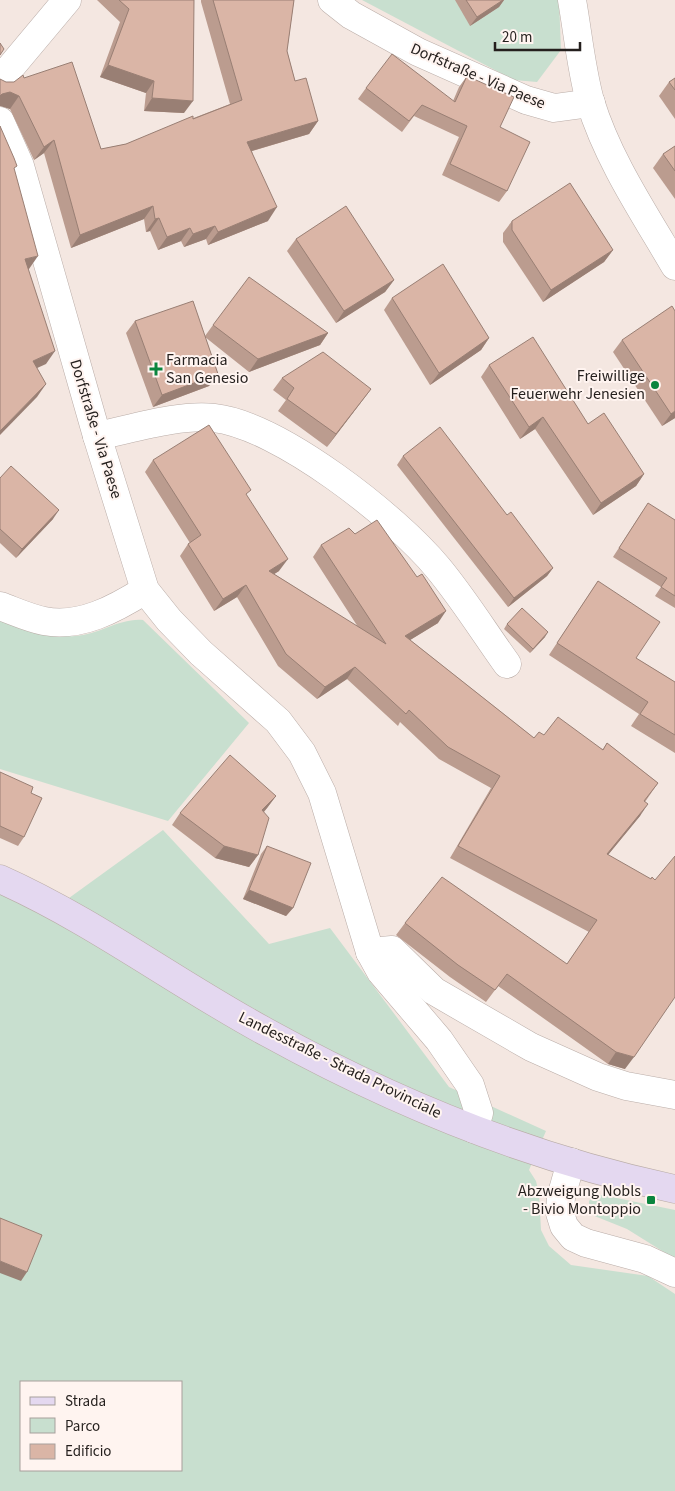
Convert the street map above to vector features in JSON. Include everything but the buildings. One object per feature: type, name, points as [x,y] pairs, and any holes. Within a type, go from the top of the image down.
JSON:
[{"type":"main road","name":"Landesstraße - Strada Provinciale","points":[[0,879],[64,911],[268,1034],[391,1094],[474,1129],[571,1162],[675,1189]]},
{"type":"street","points":[[0,80],[67,0]]},
{"type":"street","name":"Dorfstraße - Via Paese","points":[[332,0],[351,15],[418,52],[526,100],[554,108],[591,103]]},
{"type":"street","points":[[572,0],[580,60],[591,103],[614,161],[675,266]]},
{"type":"street","name":"Dorfstraße - Via Paese","points":[[0,121],[20,166],[98,436],[145,590]]},
{"type":"street","points":[[98,436],[180,420],[213,418],[262,432],[288,446],[340,481],[419,547],[460,596],[507,664]]},
{"type":"street","points":[[0,606],[43,621],[66,624],[92,618],[145,590],[169,620],[201,653],[278,721],[302,753],[322,794],[370,952],[381,972],[439,1040],[470,1085],[479,1113],[474,1129]]},
{"type":"street","points":[[370,952],[392,950],[434,991],[531,1047],[598,1077],[626,1086],[675,1095]]},
{"type":"street","points":[[571,1162],[561,1197],[560,1213],[564,1226],[573,1237],[586,1243],[645,1259],[675,1273]]},
{"type":"green space","points":[[362,0],[559,0],[561,50],[537,82],[514,80]]},
{"type":"green space","points":[[0,615],[56,635],[66,636],[84,635],[117,624],[143,620],[249,723],[168,821],[0,769]]},
{"type":"green space","points":[[163,830],[269,944],[330,928],[449,1087],[546,1131],[529,1170],[536,1181],[539,1194],[541,1230],[549,1246],[571,1265],[648,1276],[675,1294],[675,1491],[0,1491],[0,865],[69,898]]},
{"type":"green space","points":[[602,1195],[675,1210],[675,1259],[627,1229],[592,1215],[589,1209],[589,1201],[593,1196]]},
{"type":"place","name":"Farmacia San Genesio","points":[[156,369]]},
{"type":"place","name":"Freiwillige Feuerwehr Jenesien","points":[[655,385]]},
{"type":"place","name":"Abzweigung Nobls - Bivio Montoppio","points":[[651,1200]]}]
